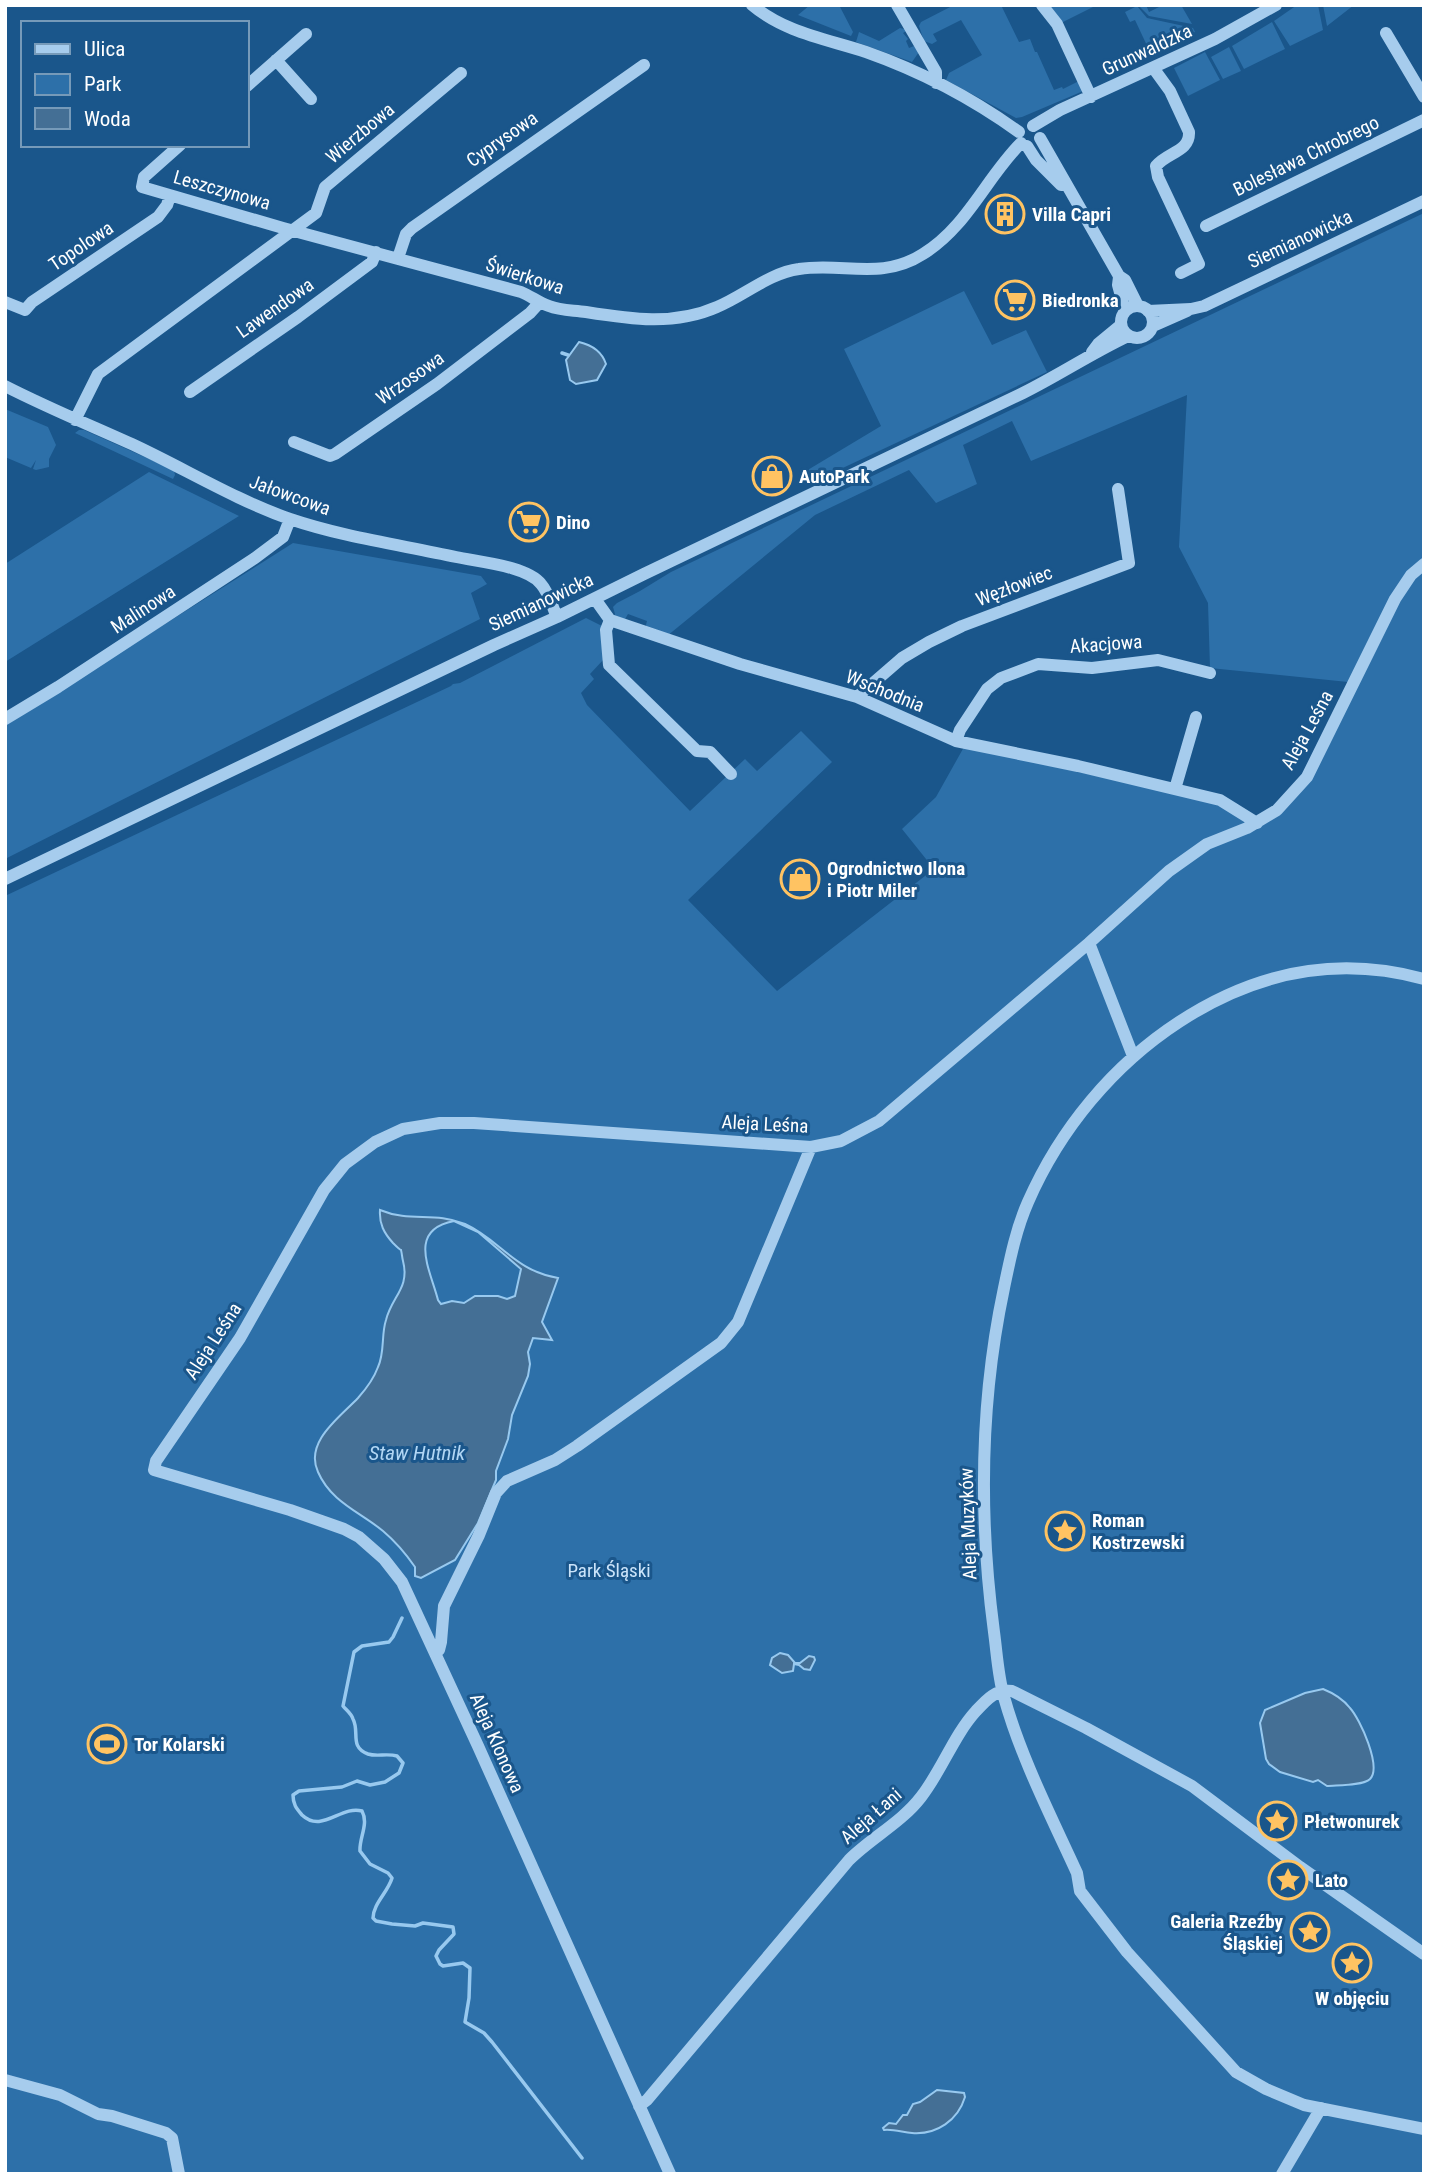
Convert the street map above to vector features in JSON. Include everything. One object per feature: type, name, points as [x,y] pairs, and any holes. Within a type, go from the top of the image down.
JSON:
[{"type":"street","points":[[752,5],[793,30],[867,52],[916,72],[975,103],[1023,141],[1034,146],[1037,132]]},
{"type":"street","points":[[897,5],[936,72],[936,83]]},
{"type":"street","points":[[1042,5],[1057,24],[1091,97]]},
{"type":"street","name":"Grunwaldzka","points":[[1037,132],[1051,115],[1154,69],[1276,5]]},
{"type":"street","points":[[1386,33],[1424,97]]},
{"type":"street","points":[[248,85],[306,34]]},
{"type":"street","points":[[275,60],[311,99]]},
{"type":"street","name":"Cyprysowa","points":[[398,258],[406,234],[412,228],[644,65]]},
{"type":"street","points":[[1154,69],[1168,88],[1189,132],[1185,148],[1164,158],[1156,166],[1158,177],[1199,264],[1181,273]]},
{"type":"street","name":"Wierzbowa","points":[[293,230],[316,212],[325,187],[461,73]]},
{"type":"street","name":"Bolesława Chrobrego","points":[[1206,226],[1424,120]]},
{"type":"street","points":[[1071,195],[1036,160],[1023,141],[1026,125],[1037,132],[1119,276],[1125,280],[1153,320],[1153,326],[1146,336],[1140,338],[1124,331],[1121,318],[1131,307],[1143,309]]},
{"type":"street","name":"Świerkowa","points":[[293,230],[521,292],[558,309],[653,321],[715,308],[792,270],[822,267],[873,270],[899,265],[926,253],[950,233],[973,207],[1009,155],[1023,141]]},
{"type":"street","name":"Leszczynowa","points":[[178,147],[144,177],[142,187],[293,230]]},
{"type":"street","name":"Topolowa","points":[[5,302],[25,310],[32,302],[158,217],[170,196]]},
{"type":"street","name":"Siemianowicka","points":[[1153,326],[1211,303],[1424,201]]},
{"type":"street","points":[[75,420],[98,374],[293,230]]},
{"type":"street","name":"Lawendowa","points":[[190,392],[298,317],[372,261],[376,252]]},
{"type":"street","points":[[1119,276],[1118,285],[1125,311]]},
{"type":"street","name":"Wrzosowa","points":[[294,442],[330,456],[335,454],[437,384],[530,313],[540,302]]},
{"type":"street","name":"Siemianowicka","points":[[1143,309],[1191,309]]},
{"type":"street","name":"Siemianowicka","points":[[5,879],[1055,377],[1102,350],[1124,331]]},
{"type":"street","name":"Jałowcowa","points":[[5,386],[290,519],[525,572],[543,587],[557,617]]},
{"type":"street","name":"Węzłowiec","points":[[857,697],[911,652],[940,636],[1129,563],[1118,489]]},
{"type":"street","name":"Malinowa","points":[[5,719],[255,558],[283,537],[290,519]]},
{"type":"street","name":"Aleja Leśna","points":[[154,1470],[162,1450],[240,1338],[324,1190],[345,1164],[376,1142],[403,1129],[440,1124],[474,1123],[811,1147],[841,1141],[879,1121],[1188,856],[1277,810],[1307,777],[1395,599],[1411,575],[1424,564]]},
{"type":"street","points":[[595,599],[610,621],[606,630],[608,665],[697,751],[710,752],[731,774]]},
{"type":"street","name":"Wschodnia","points":[[610,621],[740,664],[857,697],[956,741],[1078,766],[1220,800],[1256,823]]},
{"type":"street","name":"Akacjowa","points":[[956,741],[987,689],[1001,678],[1038,664],[1092,668],[1158,660],[1210,673]]},
{"type":"street","points":[[1175,789],[1196,717]]},
{"type":"street","points":[[1089,943],[1133,1056]]},
{"type":"street","name":"Aleja Muzyków","points":[[1424,979],[1393,972],[1346,967],[1278,976],[1219,998],[1171,1027],[1133,1056],[1090,1101],[1044,1170],[1018,1231],[994,1338],[988,1400],[984,1511],[989,1589],[1003,1690],[1014,1729],[1077,1873],[1080,1891],[1127,1952],[1236,2072],[1304,2105],[1424,2129]]},
{"type":"street","points":[[435,1653],[441,1642],[444,1606],[479,1535],[496,1493],[513,1480],[577,1446],[721,1343],[738,1322],[811,1147]]},
{"type":"street","name":"Aleja Klonowa","points":[[154,1470],[327,1521],[359,1537],[384,1559],[402,1582],[670,2174]]},
{"type":"street","points":[[1003,1690],[1086,1728],[1180,1779],[1424,1954]]},
{"type":"street","name":"Aleja Łani","points":[[639,2106],[647,2100],[849,1860],[915,1804],[975,1712],[995,1693],[1003,1690]]},
{"type":"street","points":[[5,2080],[60,2095],[98,2114],[159,2130],[172,2138],[179,2174]]},
{"type":"street","points":[[1282,2174],[1321,2108]]},
{"type":"green space","points":[[810,5],[839,5],[853,32],[851,36],[798,15]]},
{"type":"green space","points":[[954,5],[1001,5],[1019,42],[1030,39],[1054,90],[1063,89],[1079,81],[1083,90],[1016,118],[946,80],[949,73],[982,55],[961,20],[933,34],[937,41],[932,44],[924,41],[919,26],[921,22]]},
{"type":"green space","points":[[1048,5],[1097,5],[1061,23]]},
{"type":"green space","points":[[1138,5],[1146,5],[1149,12],[1163,5],[1181,5],[1192,24],[1149,16]]},
{"type":"green space","points":[[1297,5],[1318,5],[1323,30],[1290,46],[1274,21]]},
{"type":"green space","points":[[1323,5],[1354,5],[1327,26]]},
{"type":"green space","points":[[1137,6],[1147,18],[1193,28],[1195,32],[1150,52],[1135,20],[1130,22],[1125,12]]},
{"type":"green space","points":[[1272,22],[1285,49],[1244,69],[1232,46]]},
{"type":"green space","points":[[900,28],[908,30],[903,33],[908,39],[906,41],[909,48],[914,46],[919,52],[912,62],[856,42],[859,32],[879,41]]},
{"type":"green space","points":[[1229,47],[1241,71],[1223,79],[1211,57]]},
{"type":"green space","points":[[1205,52],[1220,80],[1188,96],[1174,68]]},
{"type":"green space","name":"Park Śląski","points":[[1424,213],[1424,2174],[5,2174],[5,896],[460,683],[586,618],[602,626],[604,659],[590,674],[594,679],[581,693],[587,705],[690,811],[745,759],[757,771],[801,731],[832,762],[688,900],[777,991],[934,869],[902,829],[936,797],[964,747],[1217,802],[1253,826],[1309,775],[1348,682],[1210,668],[1208,603],[1179,547],[1187,395],[1031,461],[1012,421],[963,445],[977,484],[936,503],[909,470],[815,515],[667,636],[645,629],[647,621],[628,614],[624,621],[614,617],[613,607],[671,572]]},
{"type":"green space","points":[[964,291],[992,345],[1026,330],[1047,372],[815,481],[806,471],[881,426],[844,349]]},
{"type":"green space","points":[[5,409],[48,427],[56,445],[49,459],[49,467],[36,470],[33,469],[36,460],[31,468],[5,457]]},
{"type":"green space","points":[[79,430],[174,470],[175,475],[173,479],[75,433]]},
{"type":"green space","points":[[149,472],[239,516],[5,662],[5,564]]},
{"type":"green space","points":[[293,543],[481,576],[487,584],[471,593],[480,619],[5,859],[5,725]]},
{"type":"water","points":[[579,342],[596,350],[606,364],[597,380],[576,384],[570,380],[566,360]]},
{"type":"water","name":"Staw Hutnik","points":[[380,1210],[402,1216],[454,1220],[465,1224],[488,1238],[530,1269],[558,1278],[542,1322],[552,1340],[533,1338],[528,1352],[528,1376],[512,1415],[508,1439],[496,1471],[496,1480],[478,1523],[455,1560],[421,1578],[415,1576],[415,1567],[392,1539],[330,1491],[318,1472],[315,1461],[316,1450],[326,1431],[361,1395],[376,1371],[382,1355],[386,1320],[404,1278],[401,1250],[385,1232]],"holes":[[[454,1221],[478,1232],[521,1269],[515,1296],[507,1299],[498,1296],[475,1296],[464,1303],[452,1301],[441,1304],[427,1264],[426,1242],[439,1226]]]},
{"type":"water","points":[[780,1653],[788,1655],[795,1663],[800,1663],[809,1656],[815,1660],[810,1670],[794,1664],[793,1671],[782,1673],[770,1665],[772,1658]]},
{"type":"water","points":[[1323,1689],[1347,1705],[1364,1732],[1373,1764],[1373,1773],[1367,1781],[1327,1786],[1318,1780],[1313,1782],[1280,1772],[1266,1759],[1260,1723],[1265,1710],[1305,1693]]},
{"type":"water","points":[[937,2090],[964,2093],[962,2105],[952,2119],[938,2129],[921,2133],[884,2130],[889,2123],[896,2124],[903,2115],[907,2115],[913,2104]]},
{"type":"waterway","points":[[562,353],[568,355]]},
{"type":"waterway","points":[[402,1618],[389,1642],[362,1646],[354,1652],[343,1706],[355,1724],[357,1743],[362,1751],[371,1755],[397,1756],[403,1763],[399,1773],[385,1782],[370,1785],[357,1781],[342,1787],[299,1791],[293,1795],[294,1803],[302,1815],[317,1822],[354,1810],[362,1811],[364,1826],[360,1851],[370,1864],[392,1878],[375,1908],[373,1918],[392,1924],[415,1926],[423,1923],[453,1927],[454,1934],[436,1956],[443,1966],[463,1963],[470,1968],[465,2022],[484,2033],[492,2042],[582,2158]]},
{"type":"place","name":"Villa Capri","points":[[1005,214]]},
{"type":"place","name":"Biedronka","points":[[1015,300]]},
{"type":"place","name":"AutoPark","points":[[772,476]]},
{"type":"place","name":"Dino","points":[[529,522]]},
{"type":"place","name":"Ogrodnictwo Ilona i Piotr Miler","points":[[800,879]]},
{"type":"place","name":"Roman Kostrzewski","points":[[1065,1531]]},
{"type":"place","name":"Tor Kolarski","points":[[107,1744]]},
{"type":"place","name":"Płetwonurek","points":[[1277,1821]]},
{"type":"place","name":"Lato","points":[[1288,1880]]},
{"type":"place","name":"Galeria Rzeźby Śląskiej","points":[[1310,1932]]},
{"type":"place","name":"W objęciu","points":[[1352,1963]]}]
